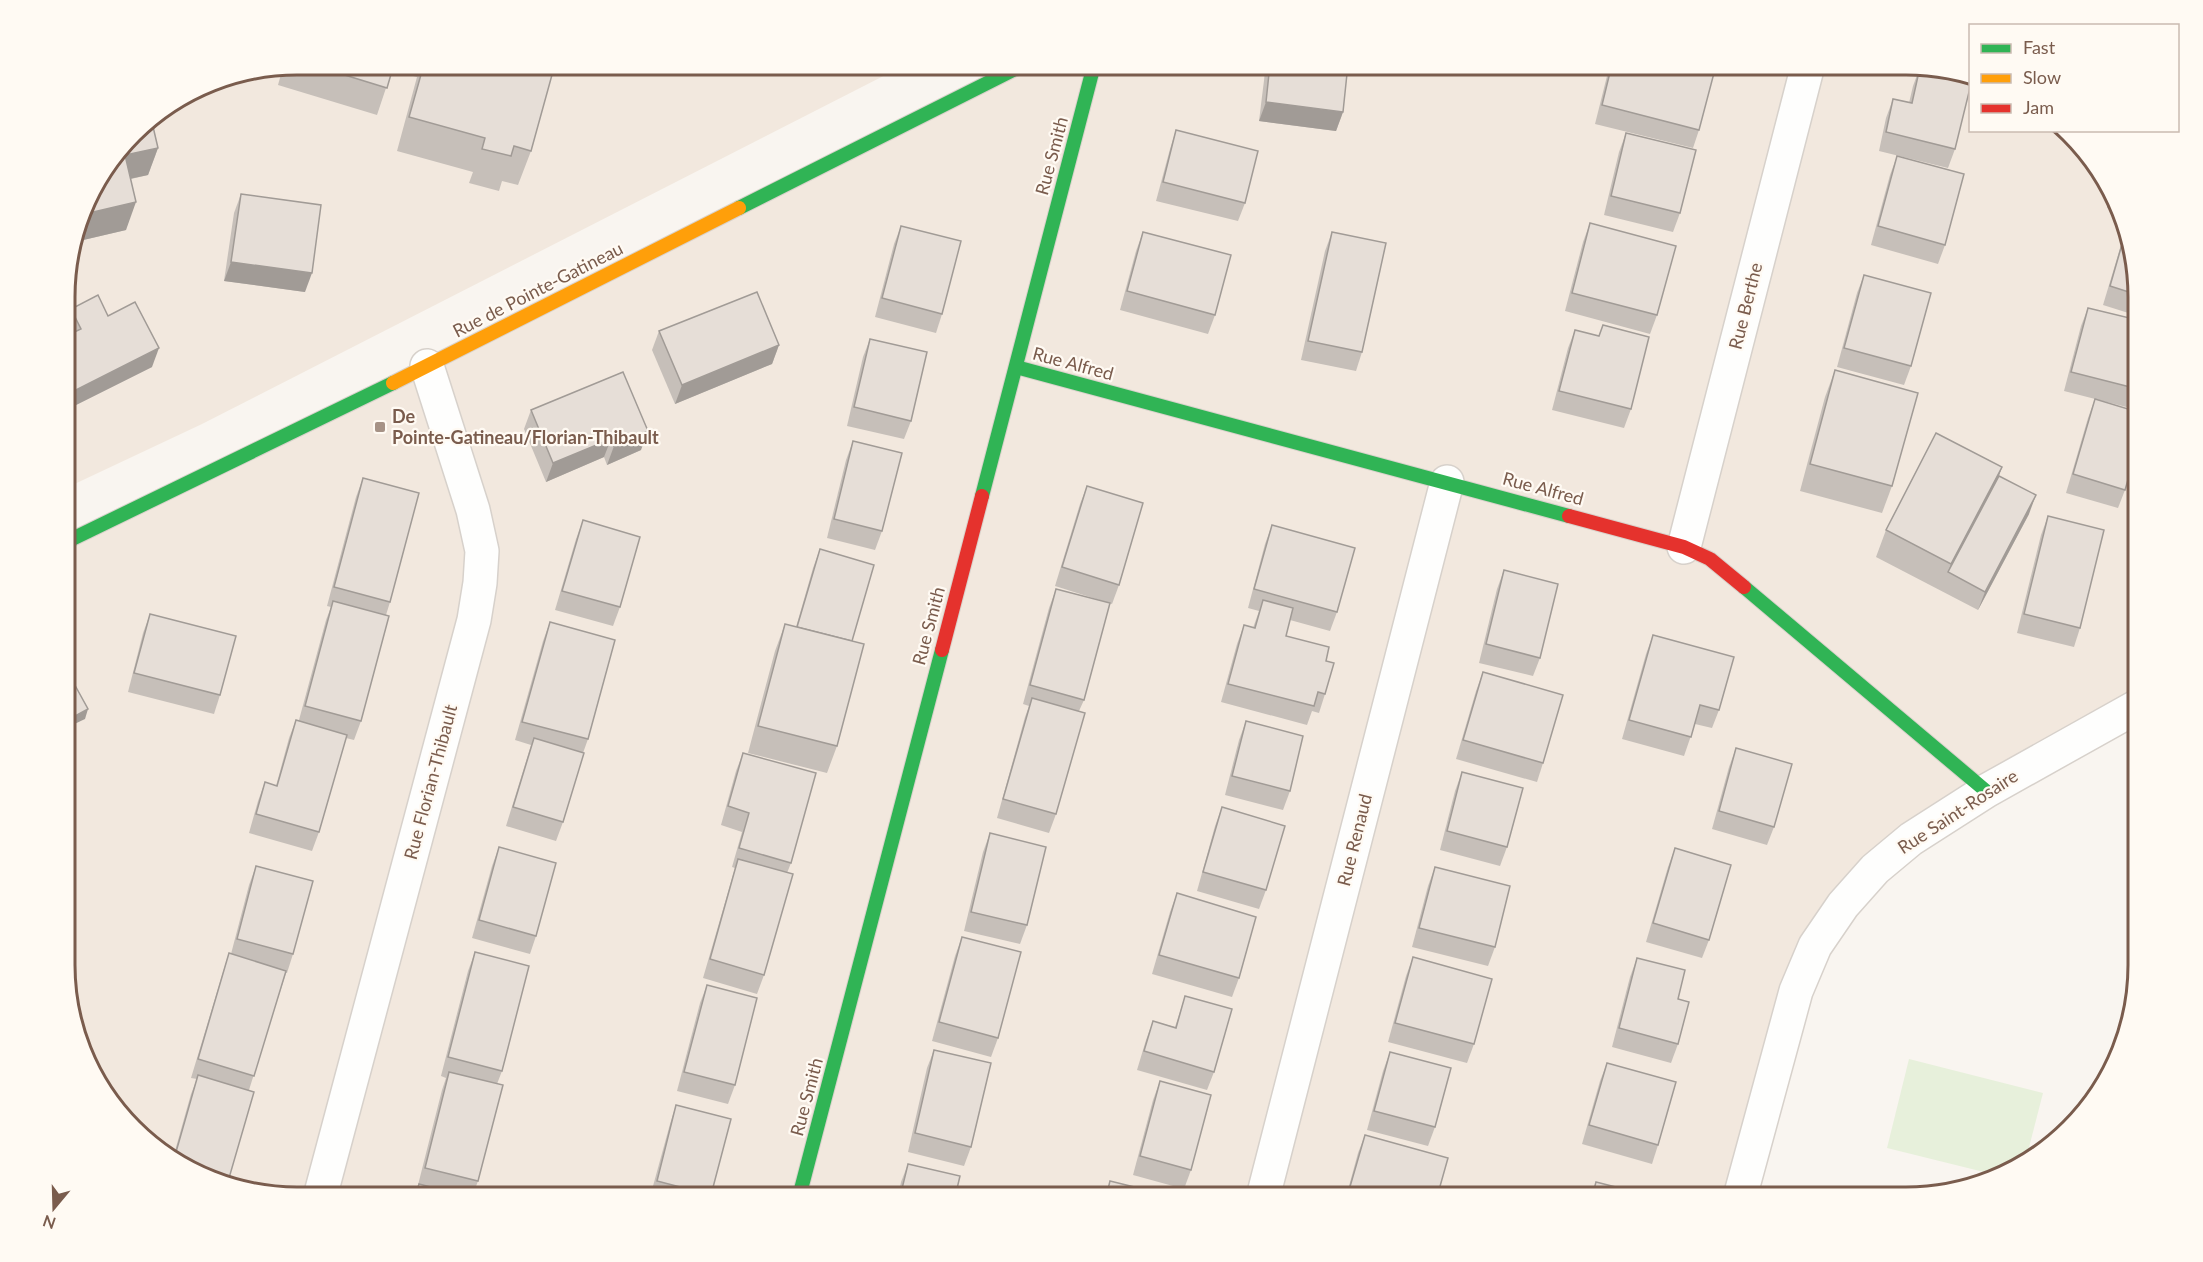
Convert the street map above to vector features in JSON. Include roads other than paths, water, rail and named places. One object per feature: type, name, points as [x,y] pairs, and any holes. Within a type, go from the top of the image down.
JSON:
[{"type":"street","name":"Rue de Pointe-Gatineau","points":[[75,538],[427,366],[1001,75]]},
{"type":"street","name":"Rue Smith","points":[[802,1187],[1091,75]]},
{"type":"street","name":"Rue Berthe","points":[[1684,547],[1805,75]]},
{"type":"street","name":"Rue Florian-Thibault","points":[[323,1187],[474,620],[480,583],[482,551],[473,510],[427,366]]},
{"type":"street","name":"Rue Alfred","points":[[1016,367],[1684,547],[1710,559],[1986,791]]},
{"type":"street","name":"Rue Renaud","points":[[1266,1187],[1447,482]]},
{"type":"street","name":"Rue Saint-Rosaire","points":[[1743,1187],[1796,991],[1815,946],[1843,905],[1875,869],[1911,839],[1986,791],[2128,712]]},
{"type":"place","name":"De Pointe-Gatineau/Florian-Thibault","points":[[380,427]]}]
